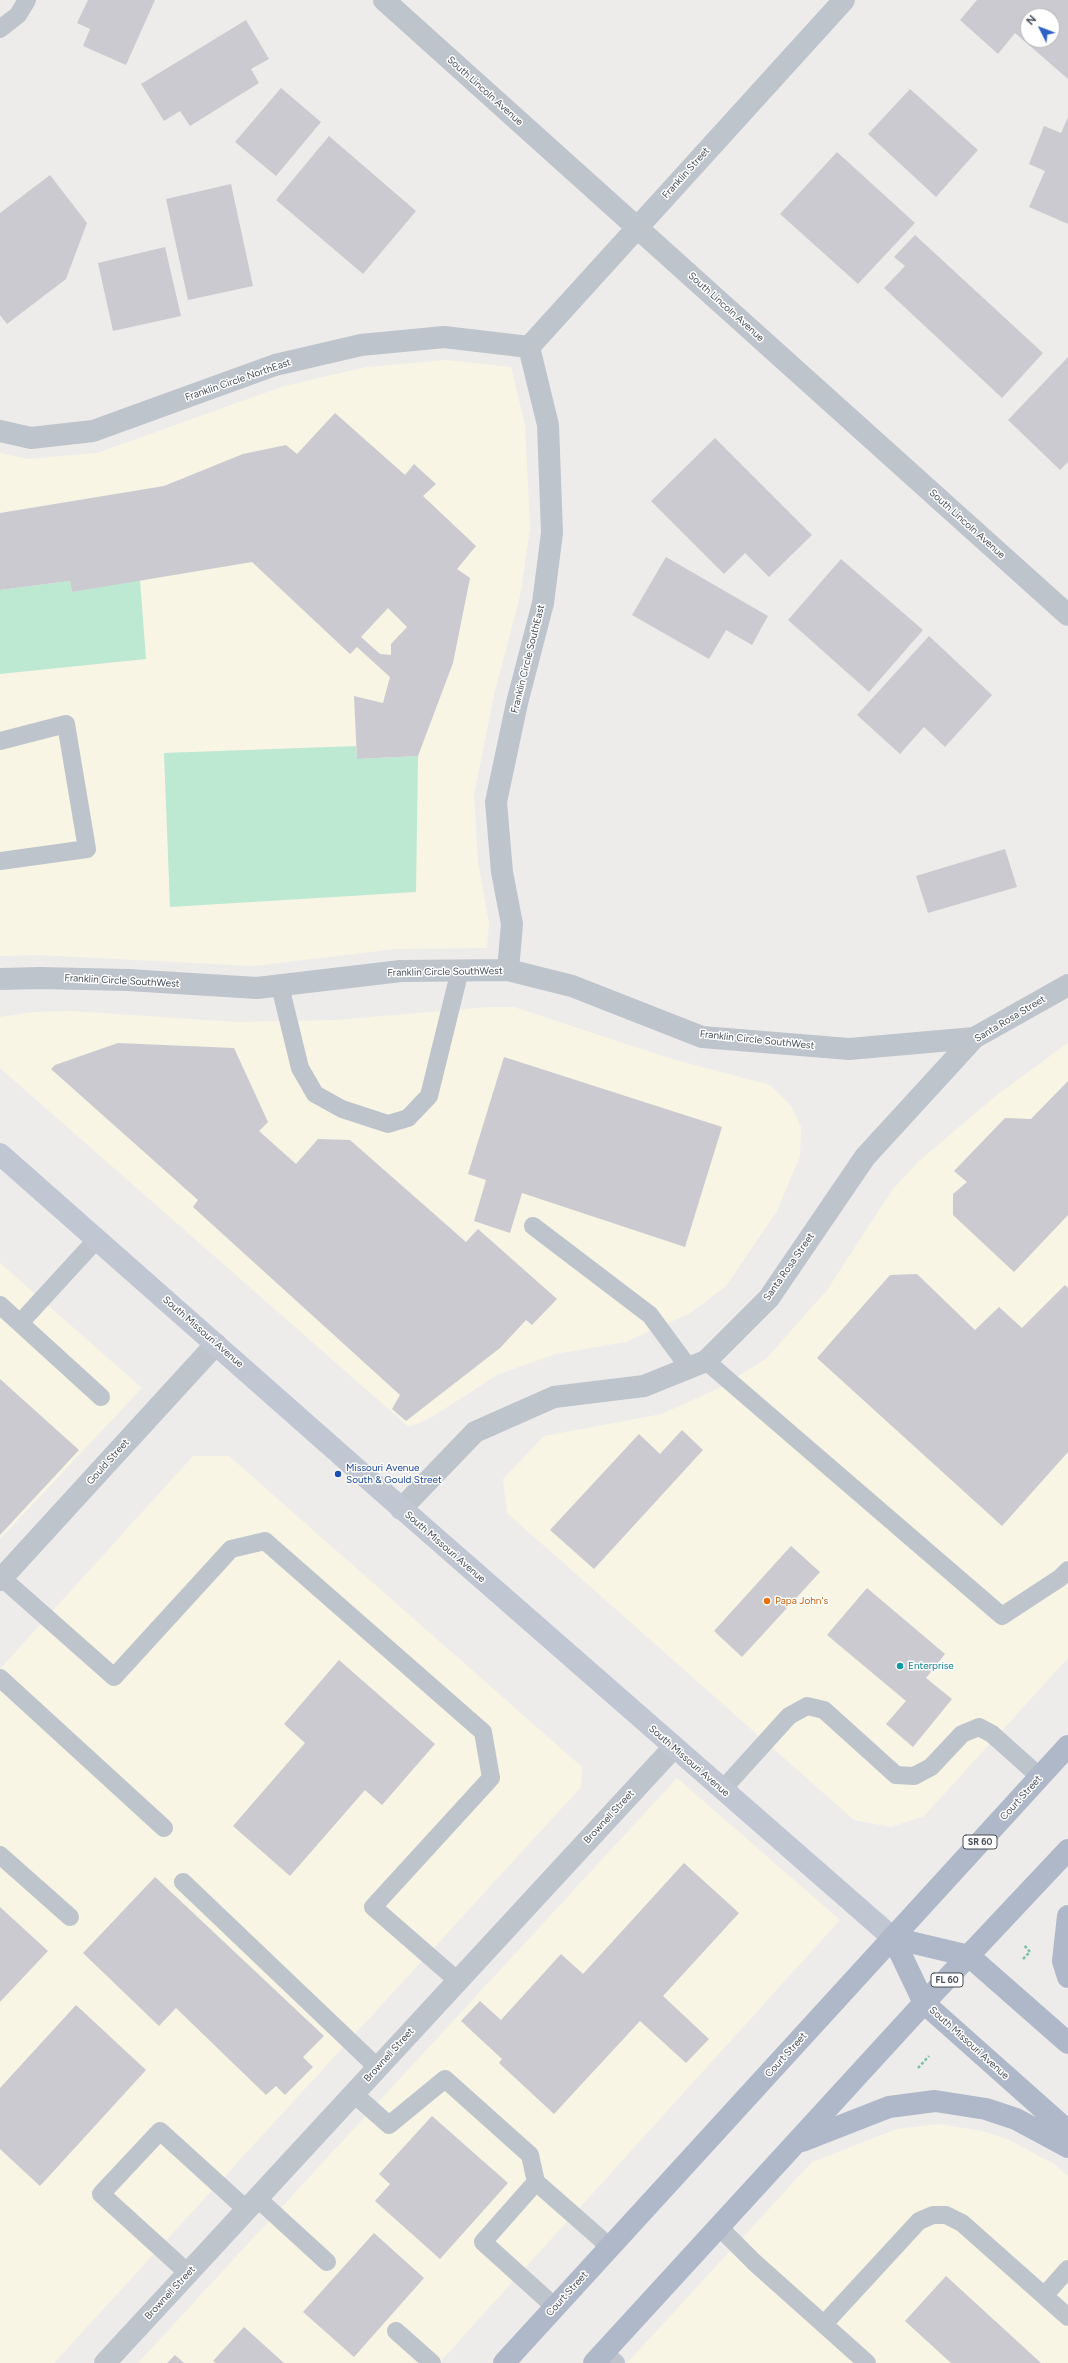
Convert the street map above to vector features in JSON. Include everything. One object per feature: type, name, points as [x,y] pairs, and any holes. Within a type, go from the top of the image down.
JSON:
[{"type":"main road","name":"South Missouri Avenue","points":[[0,1154],[722,1790],[893,1938],[924,2003],[1068,2132]]},
{"type":"main road","name":"Court Street","points":[[504,2363],[1068,1746]]},
{"type":"main road","points":[[969,1956],[1068,1850]]},
{"type":"main road","points":[[1068,1916],[1063,1961],[1068,1977]]},
{"type":"main road","name":"South Missouri Avenue","points":[[893,1938],[969,1956],[1068,2042]]},
{"type":"main road","name":"FL 60","points":[[924,2003],[969,1956]]},
{"type":"main road","points":[[605,2360],[719,2227],[924,2003]]},
{"type":"main road","points":[[797,2143],[889,2107],[936,2101],[986,2109],[1016,2119],[1068,2147]]},
{"type":"street","name":"South Lincoln Avenue","points":[[384,0],[1068,615]]},
{"type":"street","name":"Franklin Street","points":[[529,347],[844,0]]},
{"type":"street","name":"Franklin Circle NorthEast","points":[[0,431],[31,438],[93,431],[275,365],[361,344],[444,337],[529,347]]},
{"type":"street","name":"Franklin Circle SouthEast","points":[[508,970],[512,924],[502,872],[496,802],[517,703],[543,603],[552,533],[548,425],[529,347]]},
{"type":"street","name":"Franklin Circle SouthWest","points":[[0,979],[40,978],[120,980],[257,988],[401,971],[508,970],[572,986],[702,1037],[849,1049],[974,1038]]},
{"type":"street","name":"Santa Rosa Street","points":[[401,1508],[475,1432],[554,1398],[644,1386],[698,1364],[769,1298],[865,1157],[974,1038],[1068,985]]},
{"type":"street","name":"Gould Street","points":[[1,1579],[216,1344]]},
{"type":"street","name":"Brownell Street","points":[[105,2363],[674,1747]]},
{"type":"lane","points":[[0,29],[18,15],[27,0]]},
{"type":"lane","points":[[0,741],[66,724],[87,849],[0,861]]},
{"type":"lane","points":[[280,986],[300,1068],[315,1094],[342,1109],[388,1124],[408,1118],[429,1096],[460,970]]},
{"type":"lane","points":[[533,1226],[650,1315],[698,1364],[1002,1616],[1060,1578],[1068,1570]]},
{"type":"lane","points":[[20,1323],[97,1239]]},
{"type":"lane","points":[[0,1305],[101,1397]]},
{"type":"lane","points":[[1,1579],[114,1677],[231,1549],[265,1541],[483,1732],[491,1778],[373,1907],[458,1980]]},
{"type":"lane","points":[[0,1678],[164,1828]]},
{"type":"lane","points":[[722,1790],[789,1716],[808,1706],[824,1710],[896,1775],[914,1776],[931,1767],[962,1734],[979,1727],[992,1734],[1040,1777]]},
{"type":"lane","points":[[0,1855],[70,1917]]},
{"type":"lane","points":[[183,1882],[378,2068]]},
{"type":"lane","points":[[354,2094],[389,2125],[445,2079],[530,2155],[536,2182],[610,2247]]},
{"type":"lane","points":[[188,2273],[102,2194],[160,2131],[327,2262]]},
{"type":"lane","points":[[536,2182],[483,2242],[555,2307]]},
{"type":"lane","points":[[824,2324],[919,2221],[933,2215],[946,2215],[962,2223],[1068,2317]]},
{"type":"lane","points":[[719,2227],[754,2262],[867,2363]]},
{"type":"lane","points":[[1044,2296],[1068,2269]]},
{"type":"lane","points":[[396,2331],[432,2363]]},
{"type":"path","points":[[1020,1940],[1030,1952],[1021,1960]]},
{"type":"path","points":[[917,2069],[930,2056]]},
{"type":"path","points":[[912,2065],[922,2075]]},
{"type":"shaded area","points":[[446,360],[511,367],[525,425],[530,529],[520,596],[494,695],[474,795],[478,862],[489,923],[487,948],[395,949],[254,966],[38,955],[0,956],[0,453],[28,459],[97,453],[284,386],[367,367]]},
{"type":"shaded area","points":[[490,1007],[514,1007],[672,1059],[770,1085],[791,1106],[801,1127],[800,1156],[777,1211],[726,1286],[689,1314],[625,1342],[555,1354],[497,1375],[432,1417],[409,1427],[0,1068],[0,1017],[34,1012],[71,1011],[235,1022],[336,1020]]},
{"type":"shaded area","points":[[1068,1043],[1068,1658],[924,1816],[891,1827],[854,1820],[507,1513],[503,1479],[544,1436],[662,1414],[721,1387],[767,1358],[827,1290],[893,1189],[920,1160],[998,1094]]},
{"type":"shaded area","points":[[0,1263],[142,1388],[0,1539]]},
{"type":"shaded area","points":[[193,1456],[229,1456],[582,1767],[581,1787],[54,2363],[0,2363],[0,1669]]},
{"type":"shaded area","points":[[677,1778],[840,1920],[439,2363],[138,2363]]},
{"type":"shaded area","points":[[938,2124],[983,2131],[1009,2140],[1054,2164],[1068,2176],[1068,2363],[627,2363],[812,2162],[897,2129]]},
{"type":"green space","points":[[140,580],[146,659],[0,674],[0,590],[70,581],[72,592]]},
{"type":"green space","points":[[356,746],[357,759],[418,756],[416,892],[170,907],[164,753]]},
{"type":"building","points":[[88,0],[155,0],[126,65],[83,46],[90,29],[77,23]]},
{"type":"building","points":[[977,0],[1068,0],[1068,79],[1032,48],[1060,48],[1060,8],[1020,8],[1020,37],[1015,33],[998,54],[960,20]]},
{"type":"building","points":[[246,20],[269,59],[251,69],[259,83],[190,126],[180,111],[164,121],[141,84]]},
{"type":"building","points":[[281,88],[321,122],[276,176],[235,142]]},
{"type":"building","points":[[910,89],[978,150],[936,197],[868,134]]},
{"type":"building","points":[[1068,117],[1068,224],[1029,207],[1045,171],[1029,164],[1044,126],[1061,133]]},
{"type":"building","points":[[329,136],[416,211],[363,274],[276,200]]},
{"type":"building","points":[[837,152],[915,223],[858,284],[780,214]]},
{"type":"building","points":[[50,175],[87,223],[66,279],[7,324],[0,315],[0,213]]},
{"type":"building","points":[[231,184],[253,286],[188,300],[166,199]]},
{"type":"building","points":[[915,235],[1043,353],[1002,398],[884,288],[905,266],[894,257]]},
{"type":"building","points":[[165,247],[181,316],[113,331],[98,263]]},
{"type":"building","points":[[1068,357],[1068,462],[1060,470],[1008,420]]},
{"type":"building","points":[[335,413],[405,475],[414,464],[436,484],[423,496],[476,546],[457,569],[470,578],[453,663],[418,756],[357,759],[354,696],[383,703],[390,677],[357,647],[350,654],[252,562],[72,592],[70,581],[0,590],[0,513],[164,486],[243,454],[286,445],[297,454]],"holes":[[[388,608],[407,627],[391,644],[391,655],[380,654],[361,637]]]},
{"type":"building","points":[[715,438],[812,535],[769,577],[745,553],[724,574],[651,501]]},
{"type":"building","points":[[666,557],[768,616],[752,645],[726,630],[709,659],[632,615]]},
{"type":"building","points":[[841,559],[923,630],[869,692],[788,620]]},
{"type":"building","points":[[929,636],[992,695],[945,747],[924,727],[900,754],[857,715]]},
{"type":"building","points":[[1005,849],[1017,887],[928,913],[916,876]]},
{"type":"building","points":[[118,1043],[234,1048],[268,1122],[259,1131],[296,1164],[318,1139],[350,1140],[466,1242],[478,1229],[557,1299],[532,1325],[526,1320],[500,1348],[406,1421],[392,1409],[400,1395],[193,1207],[198,1200],[51,1069],[55,1065]]},
{"type":"building","points":[[504,1057],[722,1127],[685,1247],[522,1193],[510,1233],[474,1221],[486,1180],[468,1174]]},
{"type":"building","points":[[1068,1081],[1068,1215],[1014,1272],[953,1215],[953,1194],[967,1182],[954,1171],[1005,1118],[1031,1119]]},
{"type":"building","points":[[917,1274],[975,1330],[999,1307],[1022,1328],[1065,1285],[1068,1288],[1068,1452],[1002,1526],[817,1358],[890,1275]]},
{"type":"building","points":[[0,1379],[79,1450],[0,1535]]},
{"type":"building","points":[[682,1430],[703,1450],[594,1569],[550,1530],[639,1434],[660,1454]]},
{"type":"building","name":"Papa John's","points":[[791,1546],[820,1572],[742,1657],[714,1631]]},
{"type":"building","name":"Enterprise","points":[[867,1588],[945,1654],[926,1678],[952,1699],[913,1747],[886,1724],[906,1701],[827,1635]]},
{"type":"building","points":[[339,1660],[435,1744],[382,1805],[365,1790],[290,1876],[233,1826],[305,1743],[284,1724]]},
{"type":"building","points":[[684,1863],[739,1913],[663,1996],[709,2039],[686,2063],[640,2021],[554,2114],[499,2063],[502,2059],[461,2021],[480,2001],[501,2020],[561,1954],[583,1974]]},
{"type":"building","points":[[155,1877],[324,2036],[303,2057],[313,2067],[285,2095],[276,2086],[266,2095],[176,2008],[159,2026],[83,1953]]},
{"type":"building","points":[[0,1907],[48,1951],[0,2002]]},
{"type":"building","points":[[76,2005],[146,2070],[40,2186],[0,2149],[0,2088]]},
{"type":"building","points":[[432,2116],[508,2183],[440,2259],[375,2201],[390,2184],[379,2174]]},
{"type":"building","points":[[374,2233],[424,2278],[354,2357],[303,2312]]},
{"type":"building","points":[[946,2276],[1041,2363],[951,2363],[905,2321]]},
{"type":"building","points":[[244,2327],[284,2363],[216,2363],[213,2361]]},
{"type":"building","points":[[175,2355],[184,2363],[167,2363]]},
{"type":"place","name":"Missouri Avenue South & Gould Street","points":[[338,1474]]},
{"type":"place","name":"Papa John's","points":[[767,1601]]},
{"type":"place","name":"Enterprise","points":[[900,1666]]}]
